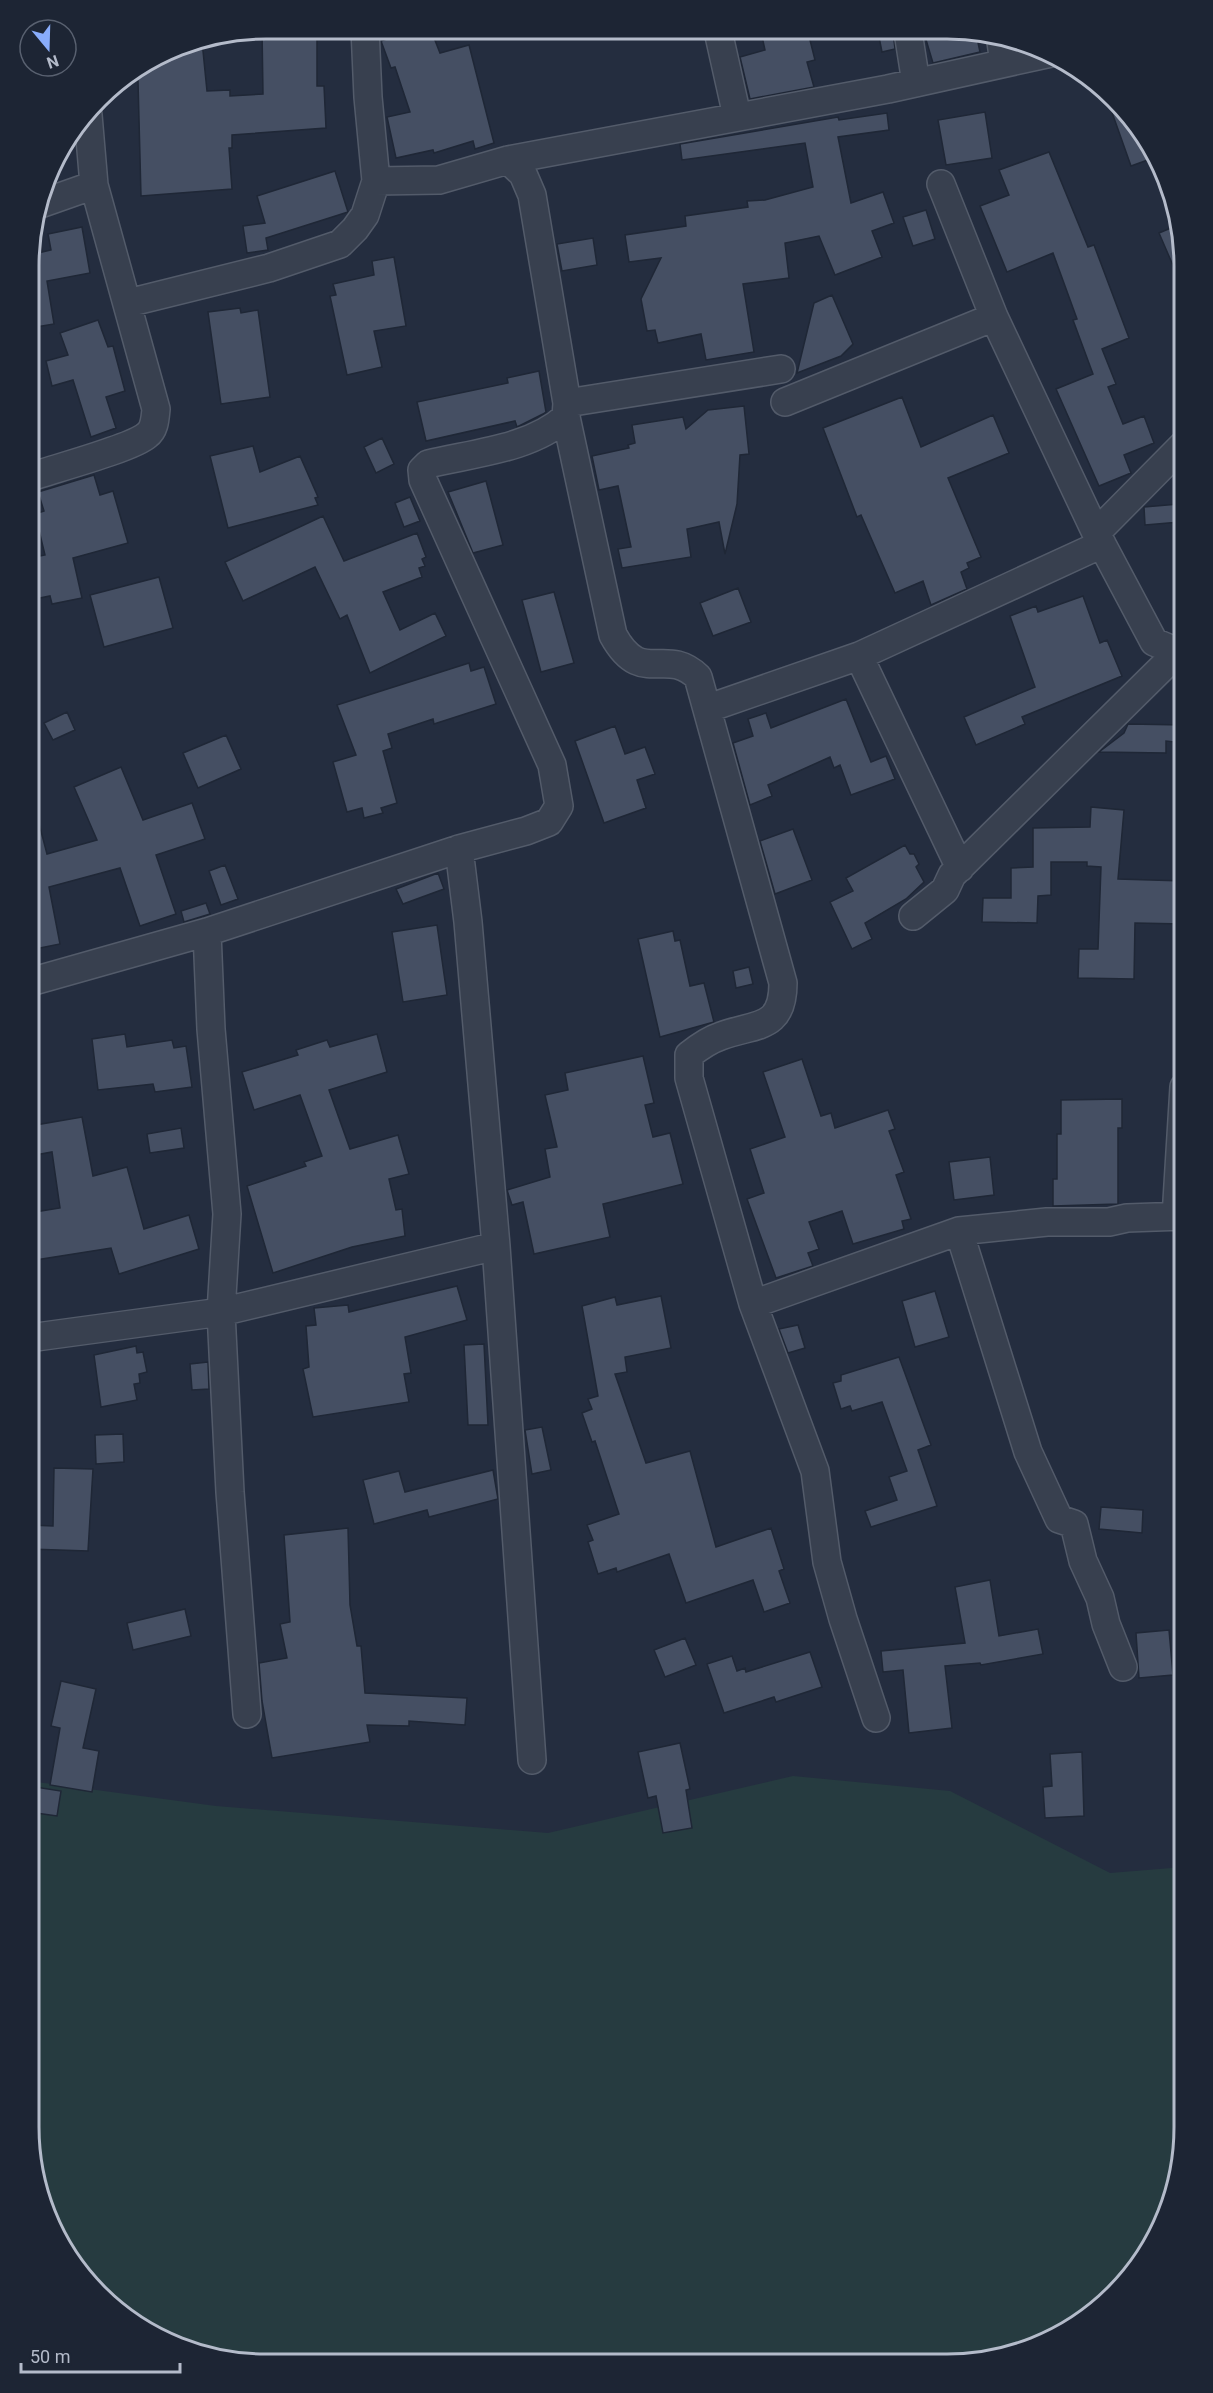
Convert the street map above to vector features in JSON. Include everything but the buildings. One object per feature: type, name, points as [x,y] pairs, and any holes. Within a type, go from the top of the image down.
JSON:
[{"type":"street","points":[[128,303],[268,268],[340,244],[365,215],[376,181],[365,39]]},
{"type":"street","points":[[720,39],[737,116]]},
{"type":"street","points":[[909,39],[916,83]]},
{"type":"street","points":[[1002,46],[1004,63]]},
{"type":"street","points":[[376,181],[439,180],[508,160],[916,83],[1034,56]]},
{"type":"street","points":[[39,474],[130,443],[147,435],[155,422],[156,409],[94,185],[89,124]]},
{"type":"street","points":[[508,160],[523,174],[532,195],[567,410],[613,635],[621,650],[634,662],[672,663],[689,668],[698,677],[709,708],[783,983],[783,1004],[773,1016],[755,1028],[723,1035],[707,1042],[689,1055],[689,1078],[753,1304],[815,1471],[827,1562],[843,1619],[876,1718]]},
{"type":"street","points":[[941,184],[994,317],[1099,538],[1154,642],[1174,649]]},
{"type":"street","points":[[49,201],[94,185]]},
{"type":"street","points":[[785,402],[994,317]]},
{"type":"street","points":[[39,979],[207,932],[459,849],[526,831],[549,822],[559,806],[557,783],[552,765],[423,480],[422,471],[428,464],[532,438],[552,430],[567,410],[781,369]]},
{"type":"street","points":[[709,708],[859,656],[1099,538],[1174,455]]},
{"type":"street","points":[[859,656],[960,868]]},
{"type":"street","points":[[913,916],[945,890],[952,875],[1174,658]]},
{"type":"street","points":[[459,849],[496,1246],[532,1760]]},
{"type":"street","points":[[207,932],[211,1029],[227,1214],[221,1312],[230,1492],[247,1714]]},
{"type":"street","points":[[753,1304],[959,1231],[1047,1222],[1109,1222],[1126,1218],[1174,1217]]},
{"type":"street","points":[[959,1231],[1028,1452],[1059,1519],[1074,1524],[1083,1561],[1100,1598],[1106,1624],[1123,1667]]},
{"type":"street","points":[[39,1337],[221,1312],[496,1246]]},
{"type":"green space","points":[[793,1776],[950,1791],[1110,1873],[1174,1868],[1174,2142],[1170,2171],[1162,2200],[1151,2227],[1136,2253],[1108,2288],[1060,2324],[1020,2342],[991,2350],[962,2354],[251,2354],[222,2350],[179,2337],[152,2324],[105,2288],[77,2253],[56,2214],[43,2171],[39,2142],[39,1782],[216,1806],[548,1833]]}]
